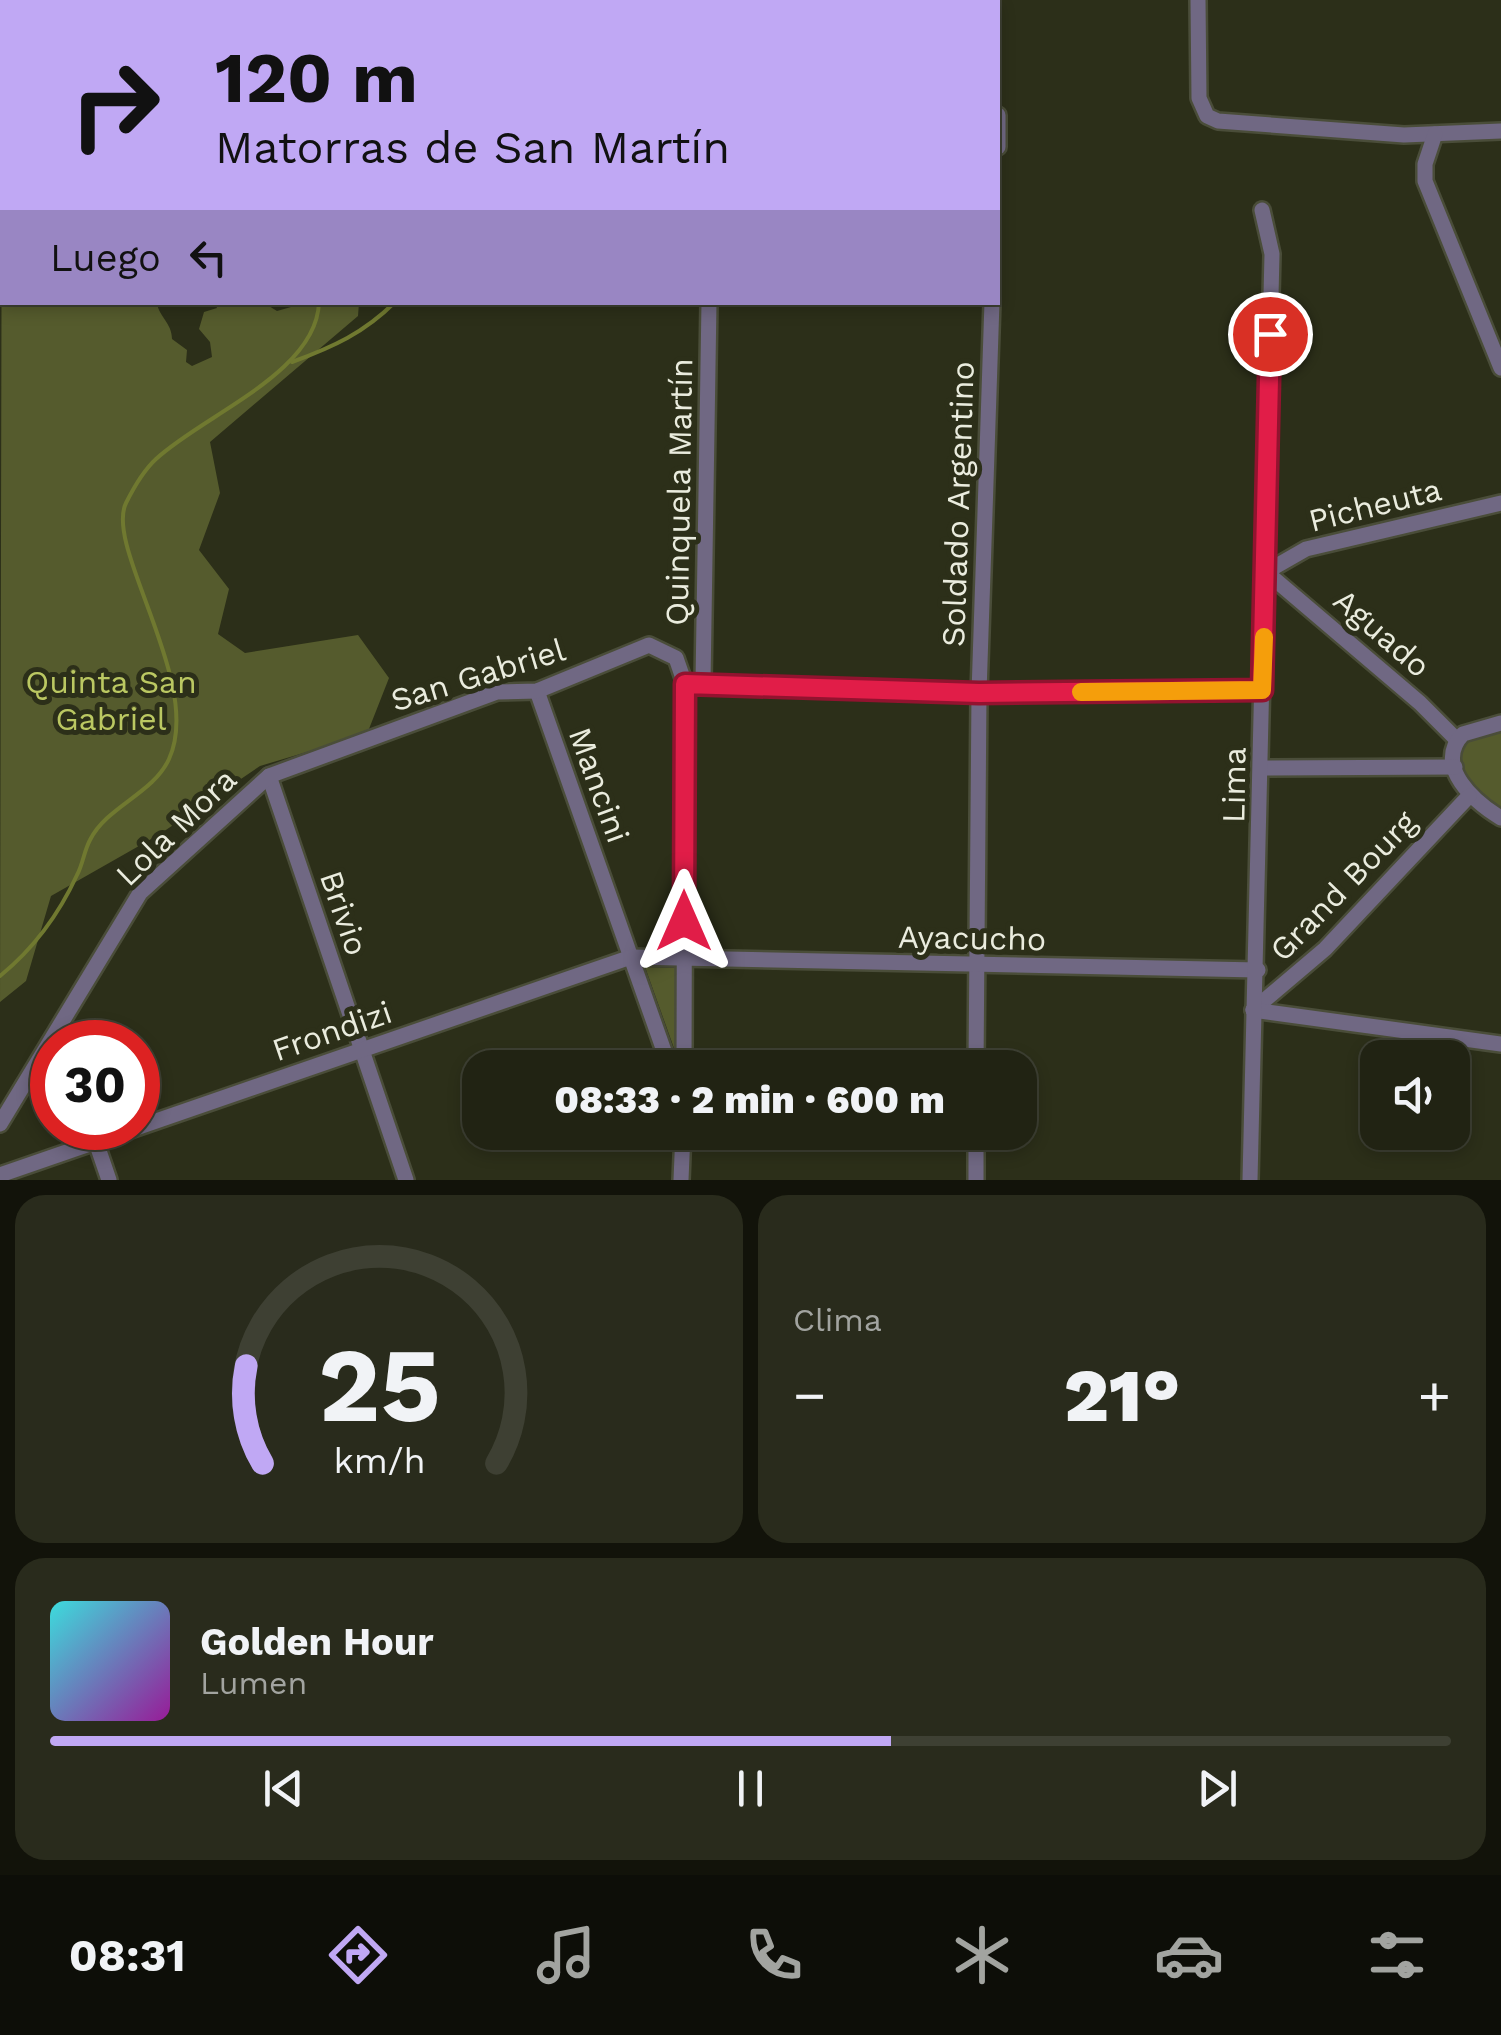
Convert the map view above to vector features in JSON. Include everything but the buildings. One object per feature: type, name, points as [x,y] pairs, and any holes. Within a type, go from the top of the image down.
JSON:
[{"type":"street","points":[[1198,0],[1199,98],[1207,116],[1218,121],[1435,134],[1501,131]]},
{"type":"street","points":[[1435,134],[1425,164],[1426,181],[1501,368]]},
{"type":"street","name":"Lima","points":[[1250,1180],[1253,1010],[1258,970],[1272,254],[1262,210]]},
{"type":"street","name":"Quinquela Martín","points":[[703,683],[709,305]]},
{"type":"street","name":"Soldado Argentino","points":[[976,1050],[979,693],[992,305]]},
{"type":"street","name":"Picheuta","points":[[1266,572],[1306,549],[1501,503]]},
{"type":"street","name":"Aguado","points":[[1266,572],[1420,703],[1457,740]]},
{"type":"street","name":"San Gabriel","points":[[269,776],[498,692],[536,691],[650,645],[676,658],[685,684]]},
{"type":"street","points":[[684,1050],[685,684],[979,693],[1262,690]]},
{"type":"street","name":"Mancini","points":[[536,691],[664,1050]]},
{"type":"street","points":[[1501,724],[1474,728],[1457,740],[1455,767],[1469,796],[1501,818]]},
{"type":"street","points":[[1262,768],[1455,767]]},
{"type":"street","name":"Brivio","points":[[269,776],[406,1180]]},
{"type":"street","name":"Lola Mora","points":[[0,1124],[140,893],[269,776]]},
{"type":"street","name":"Grand Bourg","points":[[1253,1010],[1325,949],[1469,796]]},
{"type":"street","name":"Frondizi","points":[[160,1120],[631,957],[684,960]]},
{"type":"street","name":"Ayacucho","points":[[684,960],[1258,970]]},
{"type":"street","points":[[1253,1010],[1501,1044]]},
{"type":"street","name":"Frondizi","points":[[0,1175],[73,1150]]},
{"type":"street","points":[[99,1150],[109,1180]]},
{"type":"street","points":[[681,1180],[682,1150]]},
{"type":"street","points":[[976,1150],[976,1180]]},
{"type":"green space","name":"Quinta San Gabriel","points":[[1,305],[158,305],[172,339],[187,350],[186,362],[192,366],[212,357],[210,342],[199,329],[204,312],[217,308],[216,305],[267,305],[277,311],[298,305],[359,305],[358,316],[210,442],[220,493],[199,550],[229,589],[218,634],[245,653],[358,635],[389,678],[367,734],[260,766],[160,834],[51,896],[26,981],[0,1002]]},
{"type":"green space","points":[[1501,730],[1501,814],[1471,787],[1459,749],[1470,736]]},
{"type":"green space","points":[[645,967],[677,968],[675,1050]]},
{"type":"waterway","points":[[0,976],[34,943],[53,917],[98,828],[152,782],[169,759],[176,728],[174,693],[128,551],[123,524],[126,503],[156,459],[279,371],[313,327],[318,305]]},
{"type":"waterway","points":[[292,362],[347,338],[392,305]]},
{"type":"slow traffic","points":[[1081,692],[1262,690],[1264,637]]},
{"type":"route","points":[[684,921],[685,684],[979,693],[1262,690],[1270,334]]}]
